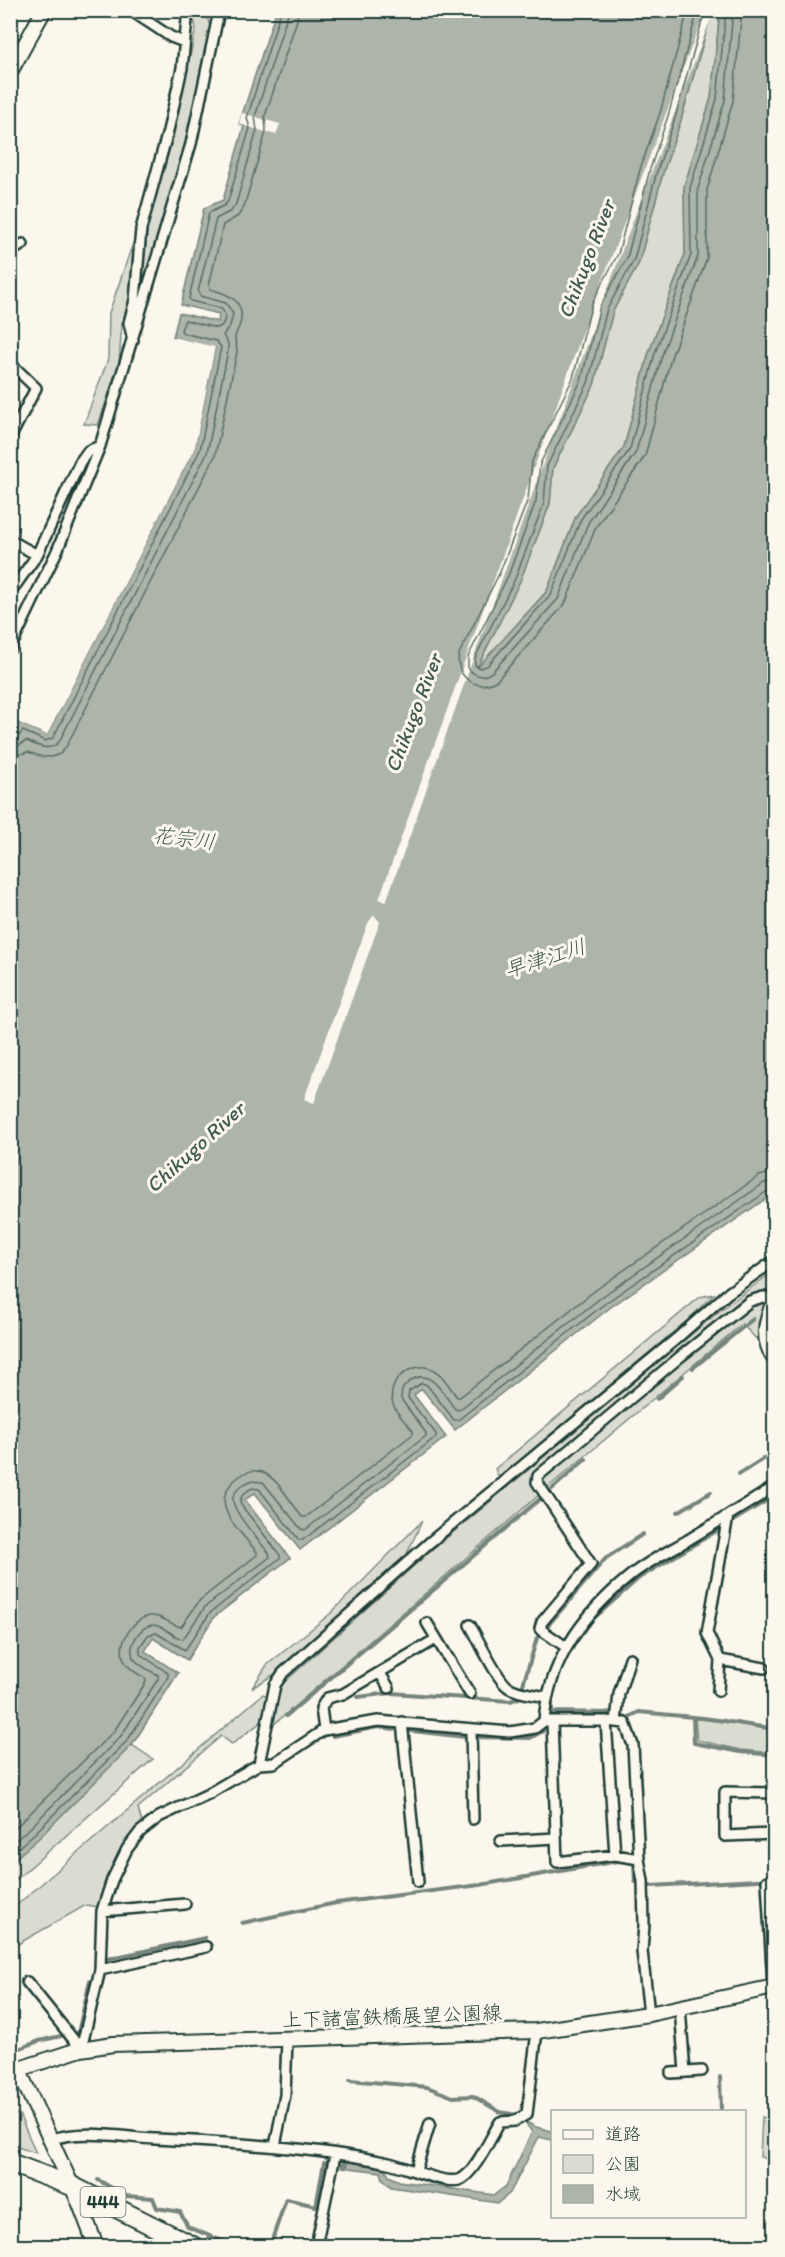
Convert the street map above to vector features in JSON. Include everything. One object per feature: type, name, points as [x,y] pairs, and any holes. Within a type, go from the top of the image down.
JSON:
[{"type":"highway","name":"444","points":[[10,2163],[72,2186],[193,2247]]},
{"type":"street","points":[[10,72],[44,10]]},
{"type":"street","points":[[129,10],[171,37],[184,42]]},
{"type":"street","points":[[133,341],[129,323],[135,300],[141,230],[168,131],[182,68],[188,10]]},
{"type":"street","points":[[10,649],[57,551],[100,446],[191,144],[218,16],[214,10]]},
{"type":"street","points":[[10,252],[23,244]]},
{"type":"street","points":[[10,363],[36,388],[10,438]]},
{"type":"street","points":[[10,594],[37,555],[80,462],[88,451],[100,446]]},
{"type":"street","points":[[10,540],[37,555]]},
{"type":"street","points":[[260,1764],[275,1685],[284,1673],[429,1543],[676,1339],[728,1293],[774,1261]]},
{"type":"street","points":[[566,1647],[543,1631],[542,1622],[591,1564],[537,1482],[538,1476],[750,1301],[763,1297],[774,1300],[765,1331],[766,1342],[774,1358]]},
{"type":"street","points":[[639,1859],[615,1854],[557,1862],[546,1696],[554,1672],[566,1647],[591,1613],[630,1575],[774,1487]]},
{"type":"street","points":[[718,1692],[720,1660],[707,1634],[728,1516]]},
{"type":"street","points":[[427,1623],[470,1694]]},
{"type":"street","points":[[471,1625],[501,1679],[508,1687],[521,1692],[546,1696]]},
{"type":"street","points":[[324,1730],[321,1708],[327,1698],[343,1694],[436,1639]]},
{"type":"street","points":[[615,1854],[614,1718],[630,1658]]},
{"type":"street","points":[[720,1660],[764,1668]]},
{"type":"street","points":[[380,1673],[389,1688]]},
{"type":"street","points":[[81,2049],[100,1970],[102,1911],[112,1880],[127,1849],[140,1832],[159,1817],[208,1794],[260,1764],[274,1763],[324,1730],[378,1721],[510,1732],[535,1728],[548,1721],[614,1718],[625,1723],[633,1745],[644,1925],[642,1950],[649,2014]]},
{"type":"street","points":[[402,1722],[417,1882]]},
{"type":"street","points":[[471,1729],[473,1819]]},
{"type":"street","points":[[774,1794],[725,1792],[725,1836],[774,1834]]},
{"type":"street","points":[[501,1840],[556,1838]]},
{"type":"street","points":[[767,1881],[774,1987]]},
{"type":"street","points":[[102,1911],[185,1904]]},
{"type":"street","points":[[100,1970],[206,1947]]},
{"type":"street","points":[[27,1982],[81,2049]]},
{"type":"street","name":"上下諸富鉄橋展望公園線","points":[[14,2070],[81,2049],[113,2044],[537,2031],[649,2014],[774,1987]]},
{"type":"street","points":[[680,2008],[686,2072]]},
{"type":"street","points":[[50,2140],[62,2136],[106,2136],[275,2146],[388,2163],[446,2181],[460,2180],[469,2174],[500,2122],[515,2121],[527,2114],[537,2031]]},
{"type":"street","points":[[275,2146],[285,2095],[287,2039]]},
{"type":"street","points":[[14,2070],[72,2186],[96,2247]]},
{"type":"street","points":[[671,2073],[702,2071]]},
{"type":"street","points":[[416,2170],[430,2123]]},
{"type":"street","points":[[316,2247],[335,2155]]},
{"type":"green space","points":[[192,11],[205,11],[211,29],[189,141],[140,299],[148,222],[172,141],[196,28]]},
{"type":"green space","points":[[712,11],[720,11],[711,98],[684,187],[685,254],[649,352],[624,447],[576,516],[547,591],[475,671],[520,581],[550,504],[553,468],[594,385],[613,311],[639,263],[663,173],[681,120]]},
{"type":"green space","points":[[135,237],[132,297],[122,321],[119,364],[98,425],[84,424],[108,359],[109,313]]},
{"type":"green space","points":[[770,1274],[774,1284],[758,1323],[759,1342],[742,1324],[539,1495],[273,1725],[264,1720],[232,1744],[221,1736],[138,1808],[142,1823],[114,1864],[99,1907],[86,1905],[11,1948],[11,1910],[263,1694],[269,1696],[426,1555],[723,1308]]},
{"type":"green space","points":[[714,1294],[688,1320],[499,1478],[495,1469],[700,1297]]},
{"type":"green space","points":[[422,1521],[406,1556],[280,1671],[252,1688],[267,1665],[330,1614]]},
{"type":"green space","points":[[178,1673],[132,1745],[153,1759],[11,1884],[11,1829]]},
{"type":"green space","points":[[695,1719],[774,1730],[774,1753],[741,1750],[697,1740]]},
{"type":"green space","points":[[19,2114],[36,2153],[11,2145],[11,2115]]},
{"type":"green space","points":[[762,2117],[774,2120],[774,2161],[760,2157]]},
{"type":"water","points":[[276,11],[712,11],[681,120],[663,173],[639,263],[613,311],[594,385],[553,468],[550,504],[520,581],[477,668],[547,591],[576,516],[624,447],[649,352],[685,254],[684,187],[711,98],[720,11],[774,11],[774,1193],[611,1307],[455,1430],[422,1389],[414,1395],[446,1437],[300,1550],[255,1493],[245,1500],[290,1558],[214,1617],[187,1660],[153,1638],[145,1651],[178,1673],[132,1745],[39,1838],[11,1862],[11,739],[19,723],[47,735],[195,447],[215,348],[173,337],[179,313],[218,322],[219,314],[181,305],[204,208],[223,200],[244,126],[239,124]]},
{"type":"water","points":[[524,2121],[551,2131],[551,2140],[539,2137],[510,2193],[498,2203],[391,2187],[383,2179],[381,2172],[342,2167],[344,2161],[385,2167],[389,2176],[399,2181],[494,2195],[506,2186],[532,2132]]},
{"type":"pier","points":[[705,11],[714,11],[637,210],[545,459],[386,902],[379,899],[585,326]]},
{"type":"pier","points":[[242,113],[280,124],[276,135],[239,124]]},
{"type":"pier","points":[[173,337],[215,347],[195,447],[47,735],[19,723],[20,720],[46,731],[192,446],[212,350],[172,340]]},
{"type":"pier","points":[[374,915],[380,922],[314,1103],[304,1099],[368,923]]},
{"type":"waterway","points":[[693,1368],[753,1319]]},
{"type":"waterway","points":[[657,1399],[683,1376]]},
{"type":"waterway","points":[[739,1474],[774,1452]]},
{"type":"waterway","points":[[552,1489],[586,1459]]},
{"type":"waterway","points":[[678,1512],[711,1492]]},
{"type":"waterway","points":[[572,1647],[593,1619],[639,1578],[774,1496]]},
{"type":"waterway","points":[[286,1716],[541,1498]]},
{"type":"waterway","points":[[358,1697],[391,1693],[510,1701],[519,1698],[537,1638],[606,1558],[643,1534]]},
{"type":"waterway","points":[[552,1696],[552,1712],[608,1713],[627,1718],[639,1712],[693,1717],[694,1743],[741,1752],[774,1755]]},
{"type":"waterway","points":[[693,1717],[774,1728]]},
{"type":"waterway","points":[[333,1736],[378,1727],[465,1737],[530,1738],[543,1731]]},
{"type":"waterway","points":[[242,1923],[336,1903],[480,1885],[618,1861],[634,1863],[635,1882]]},
{"type":"waterway","points":[[651,1886],[774,1879]]},
{"type":"waterway","points":[[107,1959],[205,1938]]},
{"type":"waterway","points":[[78,2033],[90,1981]]},
{"type":"waterway","points":[[10,2043],[16,2050],[61,2036]]},
{"type":"waterway","points":[[720,2077],[721,2110]]},
{"type":"waterway","points":[[350,2080],[427,2087],[453,2097],[473,2096],[500,2112],[517,2115]]},
{"type":"waterway","points":[[270,2246],[286,2199],[316,2206],[324,2163],[346,2165]]},
{"type":"waterway","points":[[98,2180],[126,2196],[153,2198],[157,2208],[180,2212],[188,2227],[227,2243],[245,2246]]},
{"type":"water label","name":"Chikugo River","points":[[586,259]]},
{"type":"water label","name":"Chikugo River","points":[[413,713]]},
{"type":"water label","name":"花宗川","points":[[184,838]]},
{"type":"water label","name":"早津江川","points":[[545,958]]},
{"type":"water label","name":"Chikugo River","points":[[195,1147]]}]
